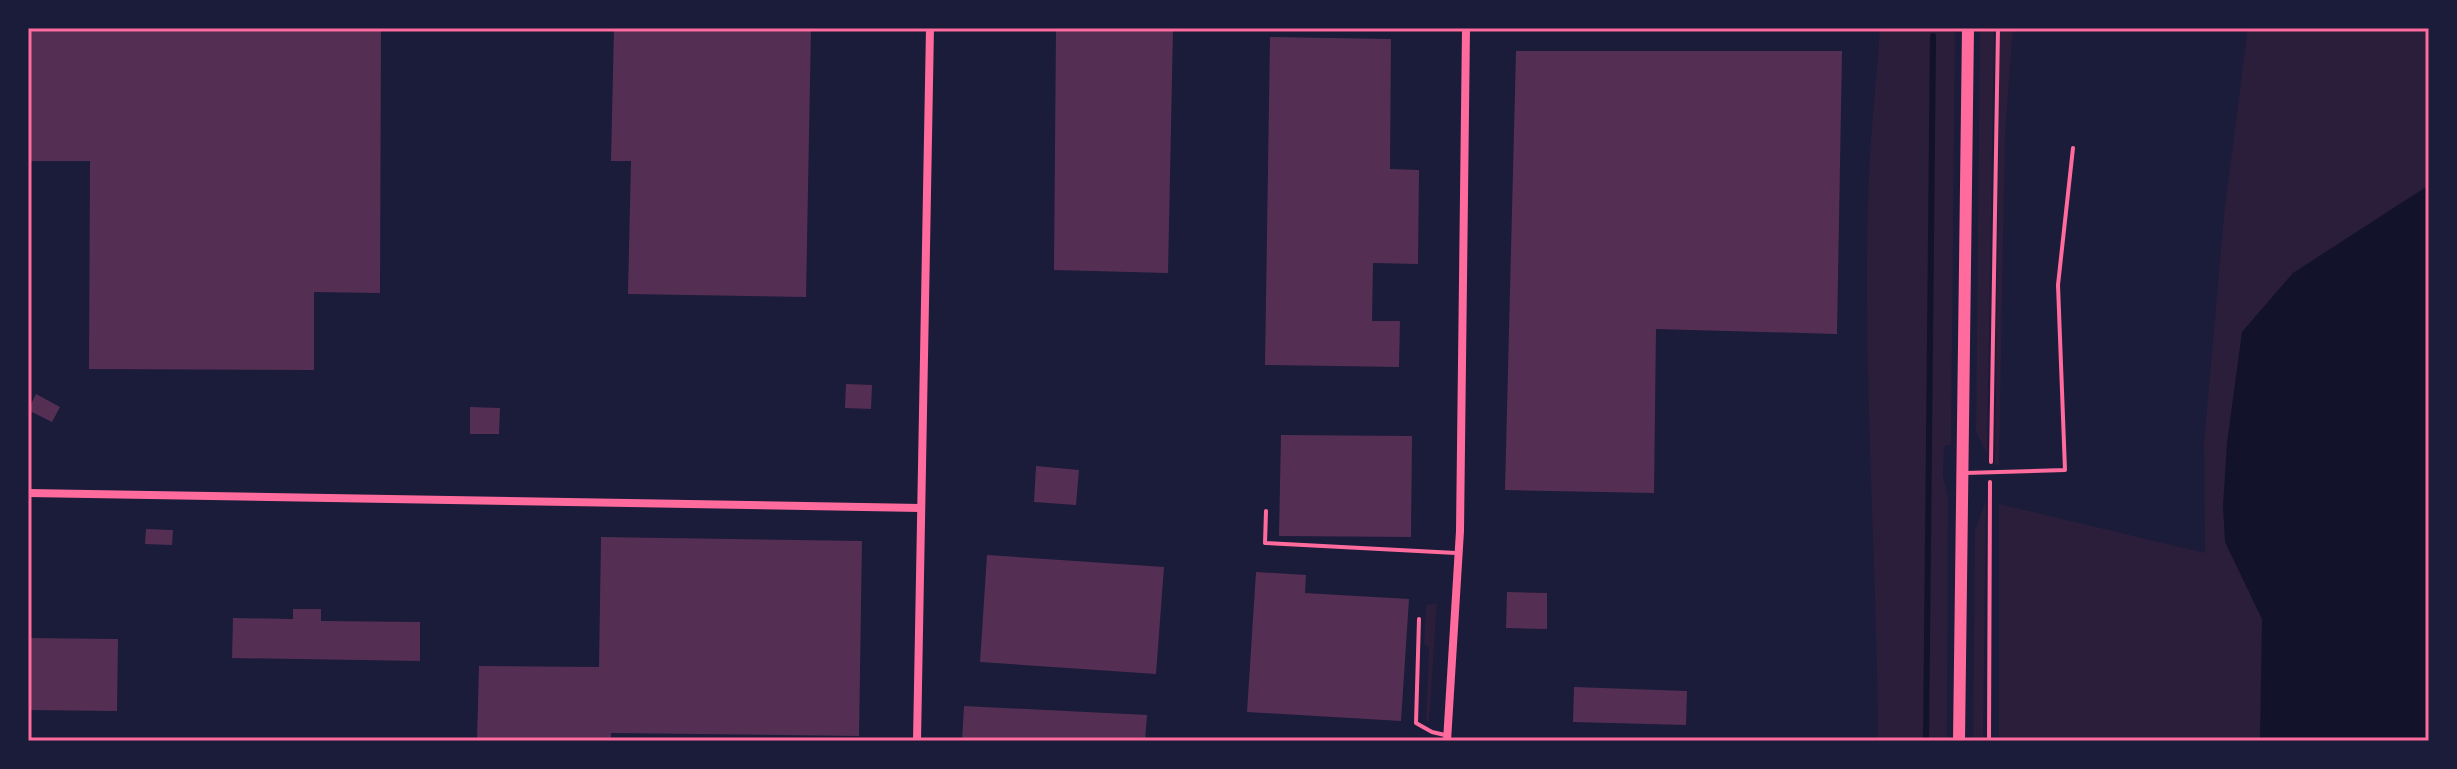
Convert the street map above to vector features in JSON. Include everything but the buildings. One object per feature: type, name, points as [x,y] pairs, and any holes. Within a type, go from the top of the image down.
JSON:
[{"type":"main road","points":[[1959,741],[1968,28]]},
{"type":"street","points":[[917,741],[930,28]]},
{"type":"street","points":[[1447,738],[1459,553],[1466,28]]},
{"type":"street","points":[[28,493],[921,508]]},
{"type":"lane","points":[[1962,473],[2065,470],[2058,285],[2073,148]]},
{"type":"lane","points":[[1266,511],[1265,543],[1459,553]]},
{"type":"lane","points":[[1419,619],[1416,723],[1447,738]]},
{"type":"path","points":[[1989,741],[1998,28]]},
{"type":"shaded area","points":[[1880,28],[1955,28],[1951,445],[1944,446],[1943,475],[1948,498],[1947,741],[1878,741],[1867,271],[1870,160]]},
{"type":"shaded area","points":[[1980,28],[1994,28],[1987,453],[1976,432]]},
{"type":"shaded area","points":[[2000,28],[2013,28],[2005,135],[1999,466],[1995,464]]},
{"type":"shaded area","points":[[2248,28],[2429,28],[2429,741],[1999,741],[1999,504],[2205,553],[2204,443],[2224,215]]},
{"type":"shaded area","points":[[2429,185],[2429,741],[2260,741],[2262,619],[2225,542],[2223,506],[2227,443],[2242,332],[2293,273]]},
{"type":"shaded area","points":[[1986,501],[1983,741],[1973,741],[1975,530]]},
{"type":"shaded area","points":[[1437,603],[1429,722],[1426,720],[1429,649],[1424,643],[1426,605]]},
{"type":"waterway","points":[[1926,741],[1933,36]]}]
